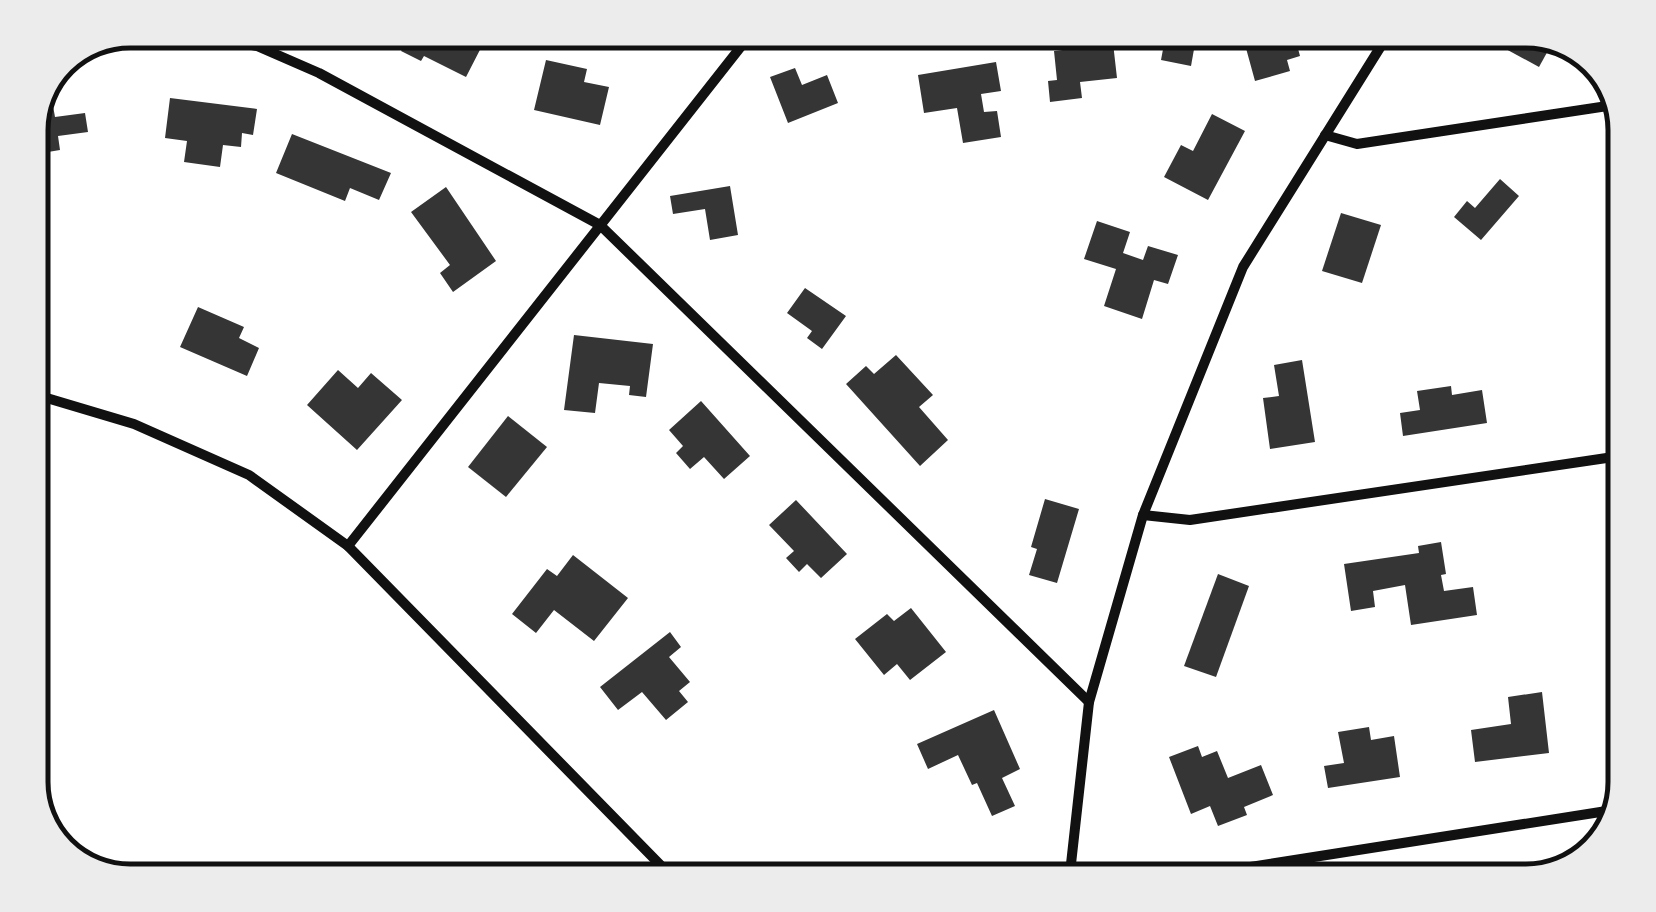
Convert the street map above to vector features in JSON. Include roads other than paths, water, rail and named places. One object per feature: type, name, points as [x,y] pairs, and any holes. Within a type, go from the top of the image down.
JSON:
[{"type":"street","points":[[261,48],[318,74],[600,226],[1089,702]]},
{"type":"street","points":[[348,546],[740,48]]},
{"type":"street","points":[[1071,864],[1089,702],[1143,515],[1243,267],[1380,48]]},
{"type":"street","points":[[1325,135],[1357,144],[1605,106]]},
{"type":"street","points":[[48,398],[134,424],[249,474],[348,546],[659,864]]},
{"type":"street","points":[[1143,515],[1190,520],[1608,458]]},
{"type":"street","points":[[1270,864],[1603,812]]}]
